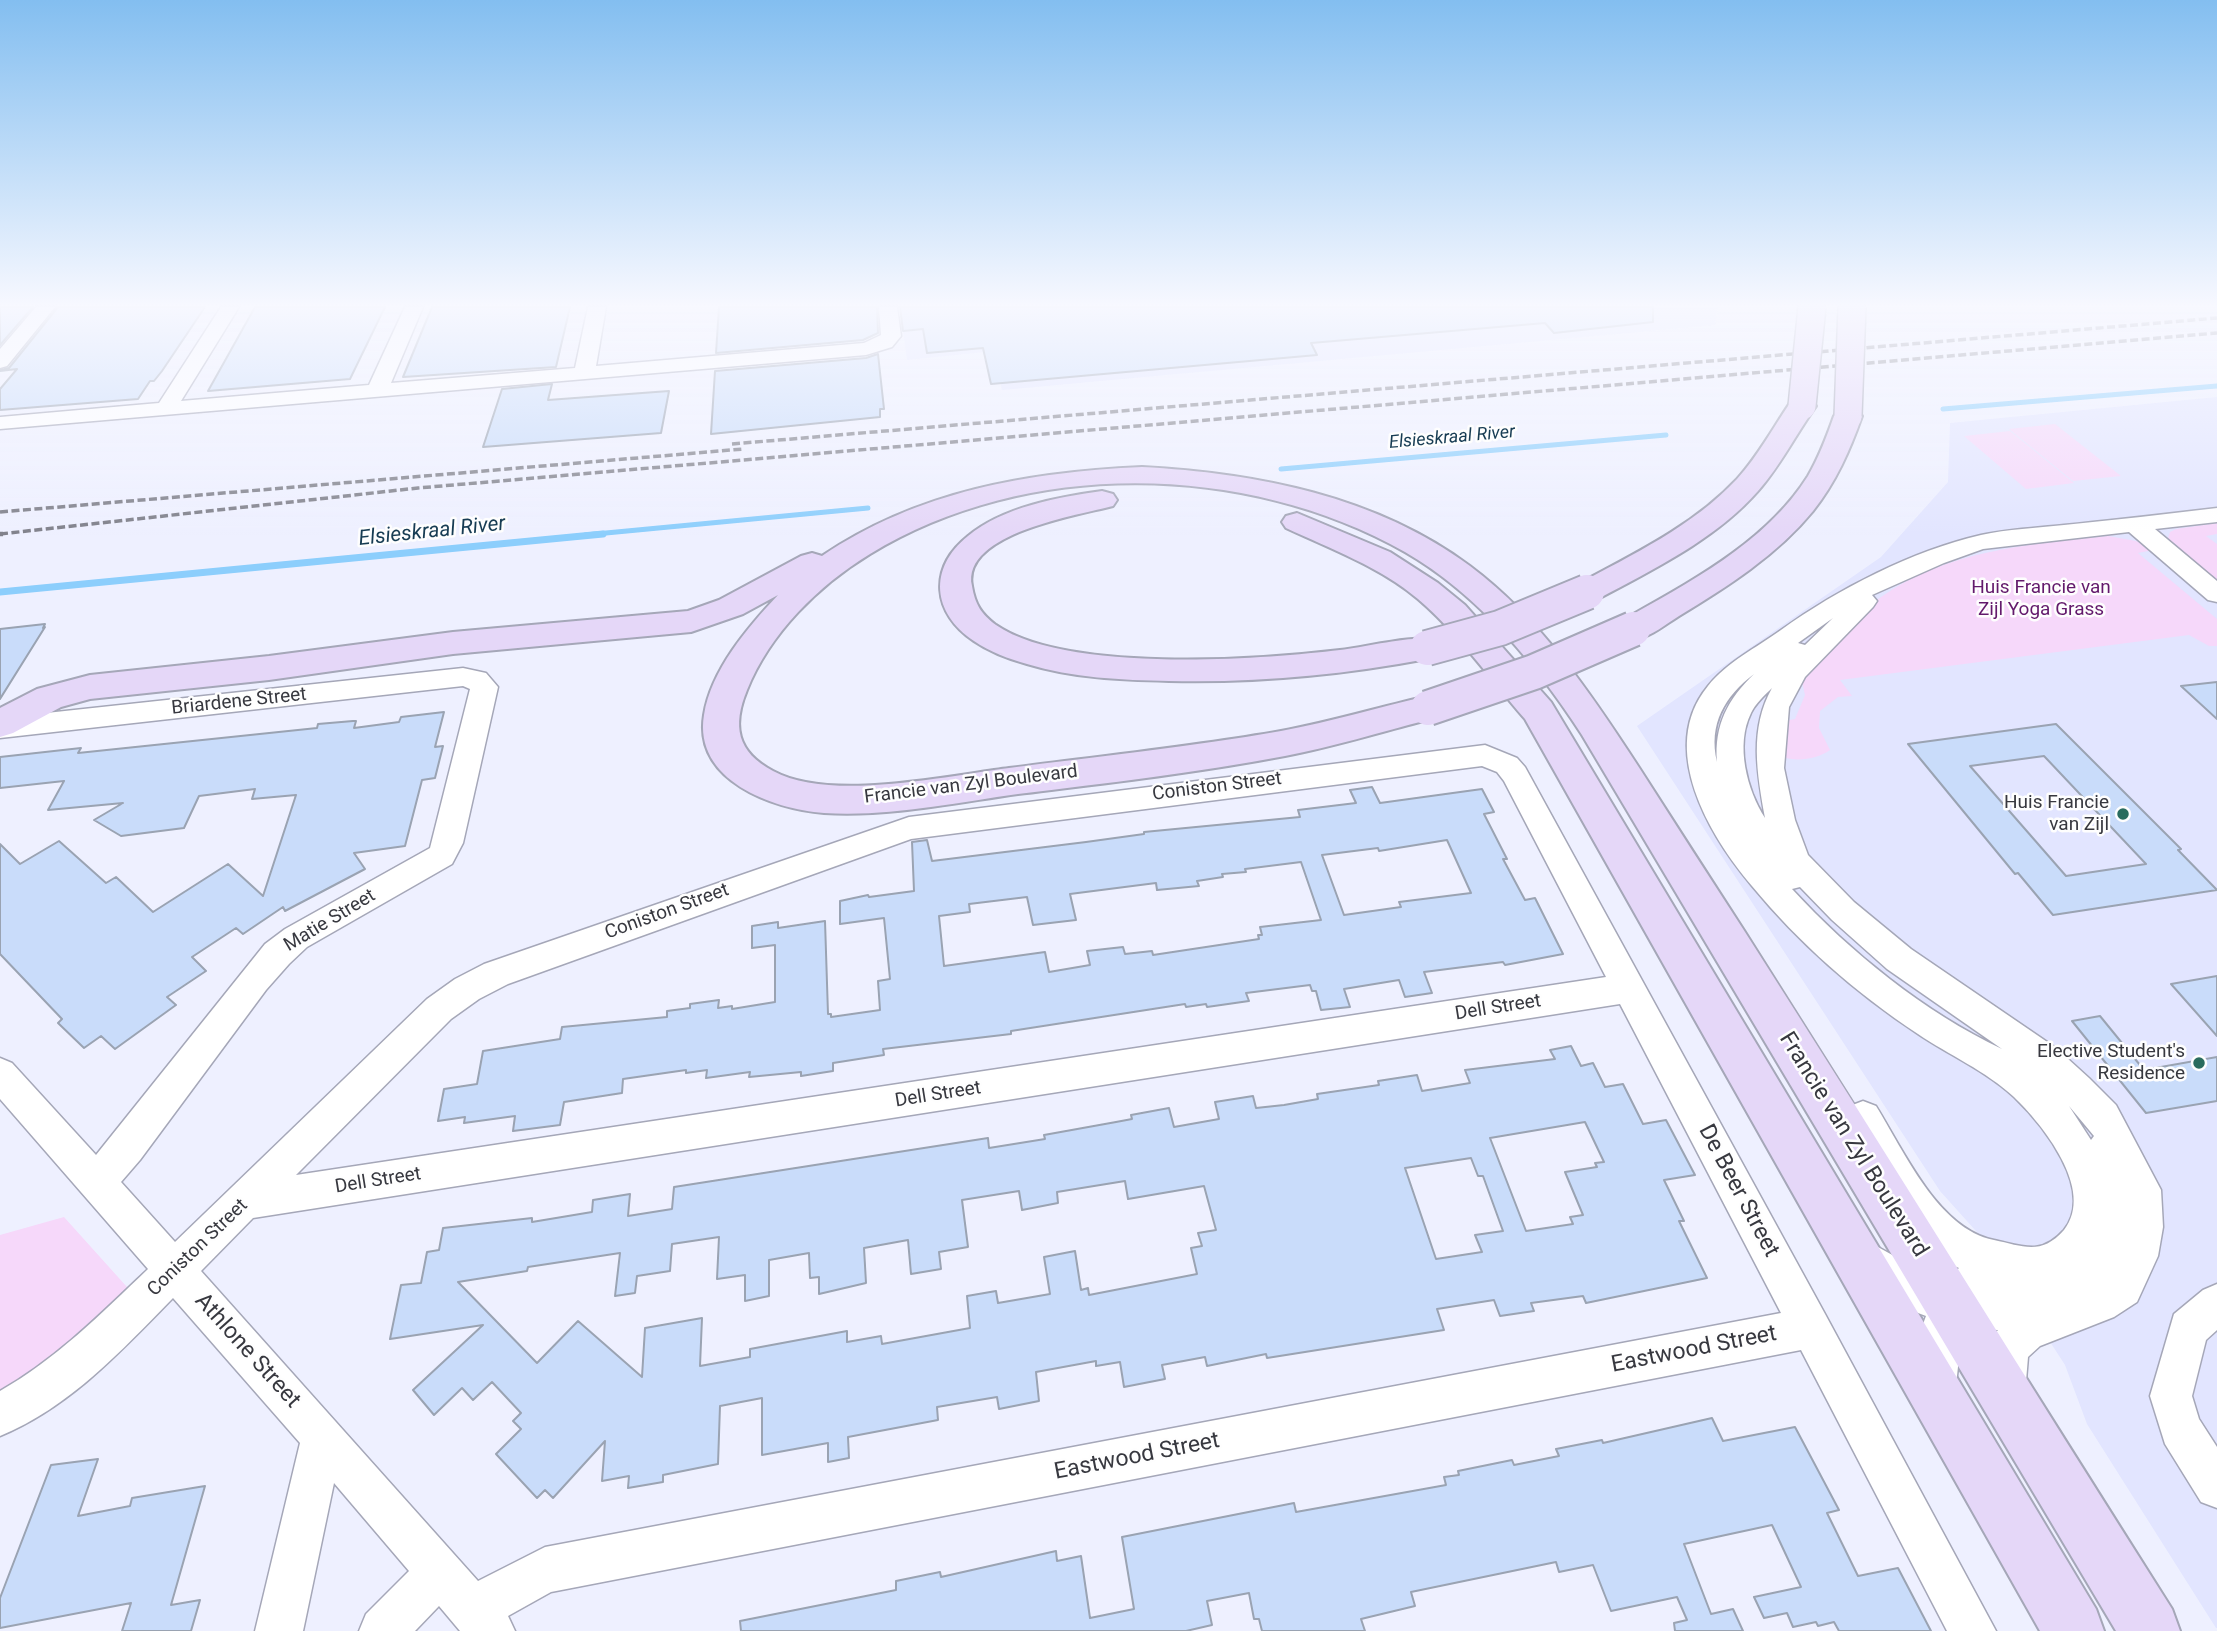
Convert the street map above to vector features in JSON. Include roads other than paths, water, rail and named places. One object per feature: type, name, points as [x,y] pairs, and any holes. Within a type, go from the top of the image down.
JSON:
[{"type":"main road","points":[[1804,383],[1802,406],[1764,466],[1734,498],[1674,545],[1587,593],[1500,628],[1473,635],[1427,648],[1364,660],[1269,668],[1184,670],[1092,666],[1028,653],[991,638],[978,629],[964,612],[954,589],[956,577],[969,552],[994,533],[1018,521],[1080,502],[1140,498],[1206,503],[1298,522],[1379,559],[1427,590],[1453,613],[1473,635],[1527,695],[1550,728],[2074,1631]]},
{"type":"main road","name":"Francie van Zyl Boulevard","points":[[1849,383],[1848,416],[1820,480],[1797,510],[1766,541],[1726,572],[1633,629],[1534,672],[1428,708],[1287,743],[1208,756],[876,799],[839,799],[795,794],[757,779],[734,761],[722,743],[719,720],[722,702],[742,663],[772,621],[836,561],[869,542],[950,505],[1015,487],[1079,477],[1189,477],[1237,483],[1323,505],[1374,525],[1417,547],[1457,573],[1488,598],[1570,690],[1680,862],[2150,1631]]},
{"type":"main road","points":[[0,726],[49,698],[90,687],[269,668],[476,640],[667,626],[691,621],[731,607],[823,557],[869,542]]},
{"type":"street","points":[[166,408],[182,383]]},
{"type":"street","points":[[377,391],[380,383]]},
{"type":"street","points":[[0,423],[473,383]]},
{"type":"street","points":[[1949,1415],[1934,1381],[1938,1335],[1951,1304],[1974,1281],[1990,1273],[2036,1268],[2069,1254],[2090,1228],[2090,1189],[2069,1132],[2006,1068],[1981,1056],[1910,1010],[1844,958],[1763,877],[1739,847],[1707,792],[1699,755],[1700,732],[1708,706],[1722,687],[1751,662],[1865,589],[1921,563],[1990,540],[2217,515]]},
{"type":"street","points":[[2134,524],[2217,594]]},
{"type":"street","points":[[1865,589],[1861,605],[1797,667],[1775,707],[1770,768],[1780,820],[1795,861],[1843,911],[1899,959],[2044,1059],[2103,1117],[2142,1189],[2144,1227],[2138,1256],[2123,1288],[2100,1303],[2026,1331],[2010,1348],[2005,1381],[2010,1404]]},
{"type":"street","name":"Briardene Street","points":[[0,726],[463,677],[477,679]]},
{"type":"street","name":"Matie Street","points":[[95,1183],[127,1148],[259,973],[277,954],[322,922],[441,856],[448,843],[484,693],[482,683],[477,679]]},
{"type":"street","name":"Coniston Street","points":[[0,1415],[72,1368],[247,1201],[428,1019],[467,989],[496,974],[888,834],[935,823],[1457,757],[1496,758]]},
{"type":"street","name":"De Beer Street","points":[[1496,758],[1516,774],[1972,1631]]},
{"type":"street","points":[[1680,862],[1748,938],[1937,1234],[1960,1249],[1980,1257],[2036,1268]]},
{"type":"street","name":"Dell Street","points":[[247,1201],[1629,988]]},
{"type":"street","name":"Athlone Street","points":[[0,1074],[482,1620]]},
{"type":"street","points":[[1852,1250],[1887,1275],[1974,1312],[2010,1306],[2048,1295],[2084,1280],[2103,1265],[2120,1222],[2120,1199],[2104,1145],[2103,1117]]},
{"type":"street","points":[[2207,1470],[2180,1429],[2171,1396],[2188,1328],[2217,1304]]},
{"type":"street","name":"Eastwood Street","points":[[482,1620],[545,1570],[1811,1328]]},
{"type":"street","points":[[279,1631],[323,1437]]},
{"type":"street","points":[[383,1631],[439,1572]]},
{"type":"waterway","name":"Elsieskraal River","points":[[1943,409],[2217,386]]},
{"type":"waterway","name":"Elsieskraal River","points":[[1281,469],[1666,435]]},
{"type":"waterway","name":"Elsieskraal River","points":[[585,535],[868,508]]},
{"type":"waterway","name":"Elsieskraal River","points":[[0,592],[603,534]]},
{"type":"railway","points":[[732,444],[1450,383]]},
{"type":"railway","points":[[3,534],[0,534],[418,488],[1635,383]]},
{"type":"railway","points":[[0,512],[743,449]]},
{"type":"place","name":"Huis Francie van Zijl","points":[[2123,814]]},
{"type":"place","name":"Elective Student's Residence","points":[[2199,1063]]},
{"type":"park label","name":"Huis Francie van Zijl Yoga Grass","points":[[2041,599]]}]
